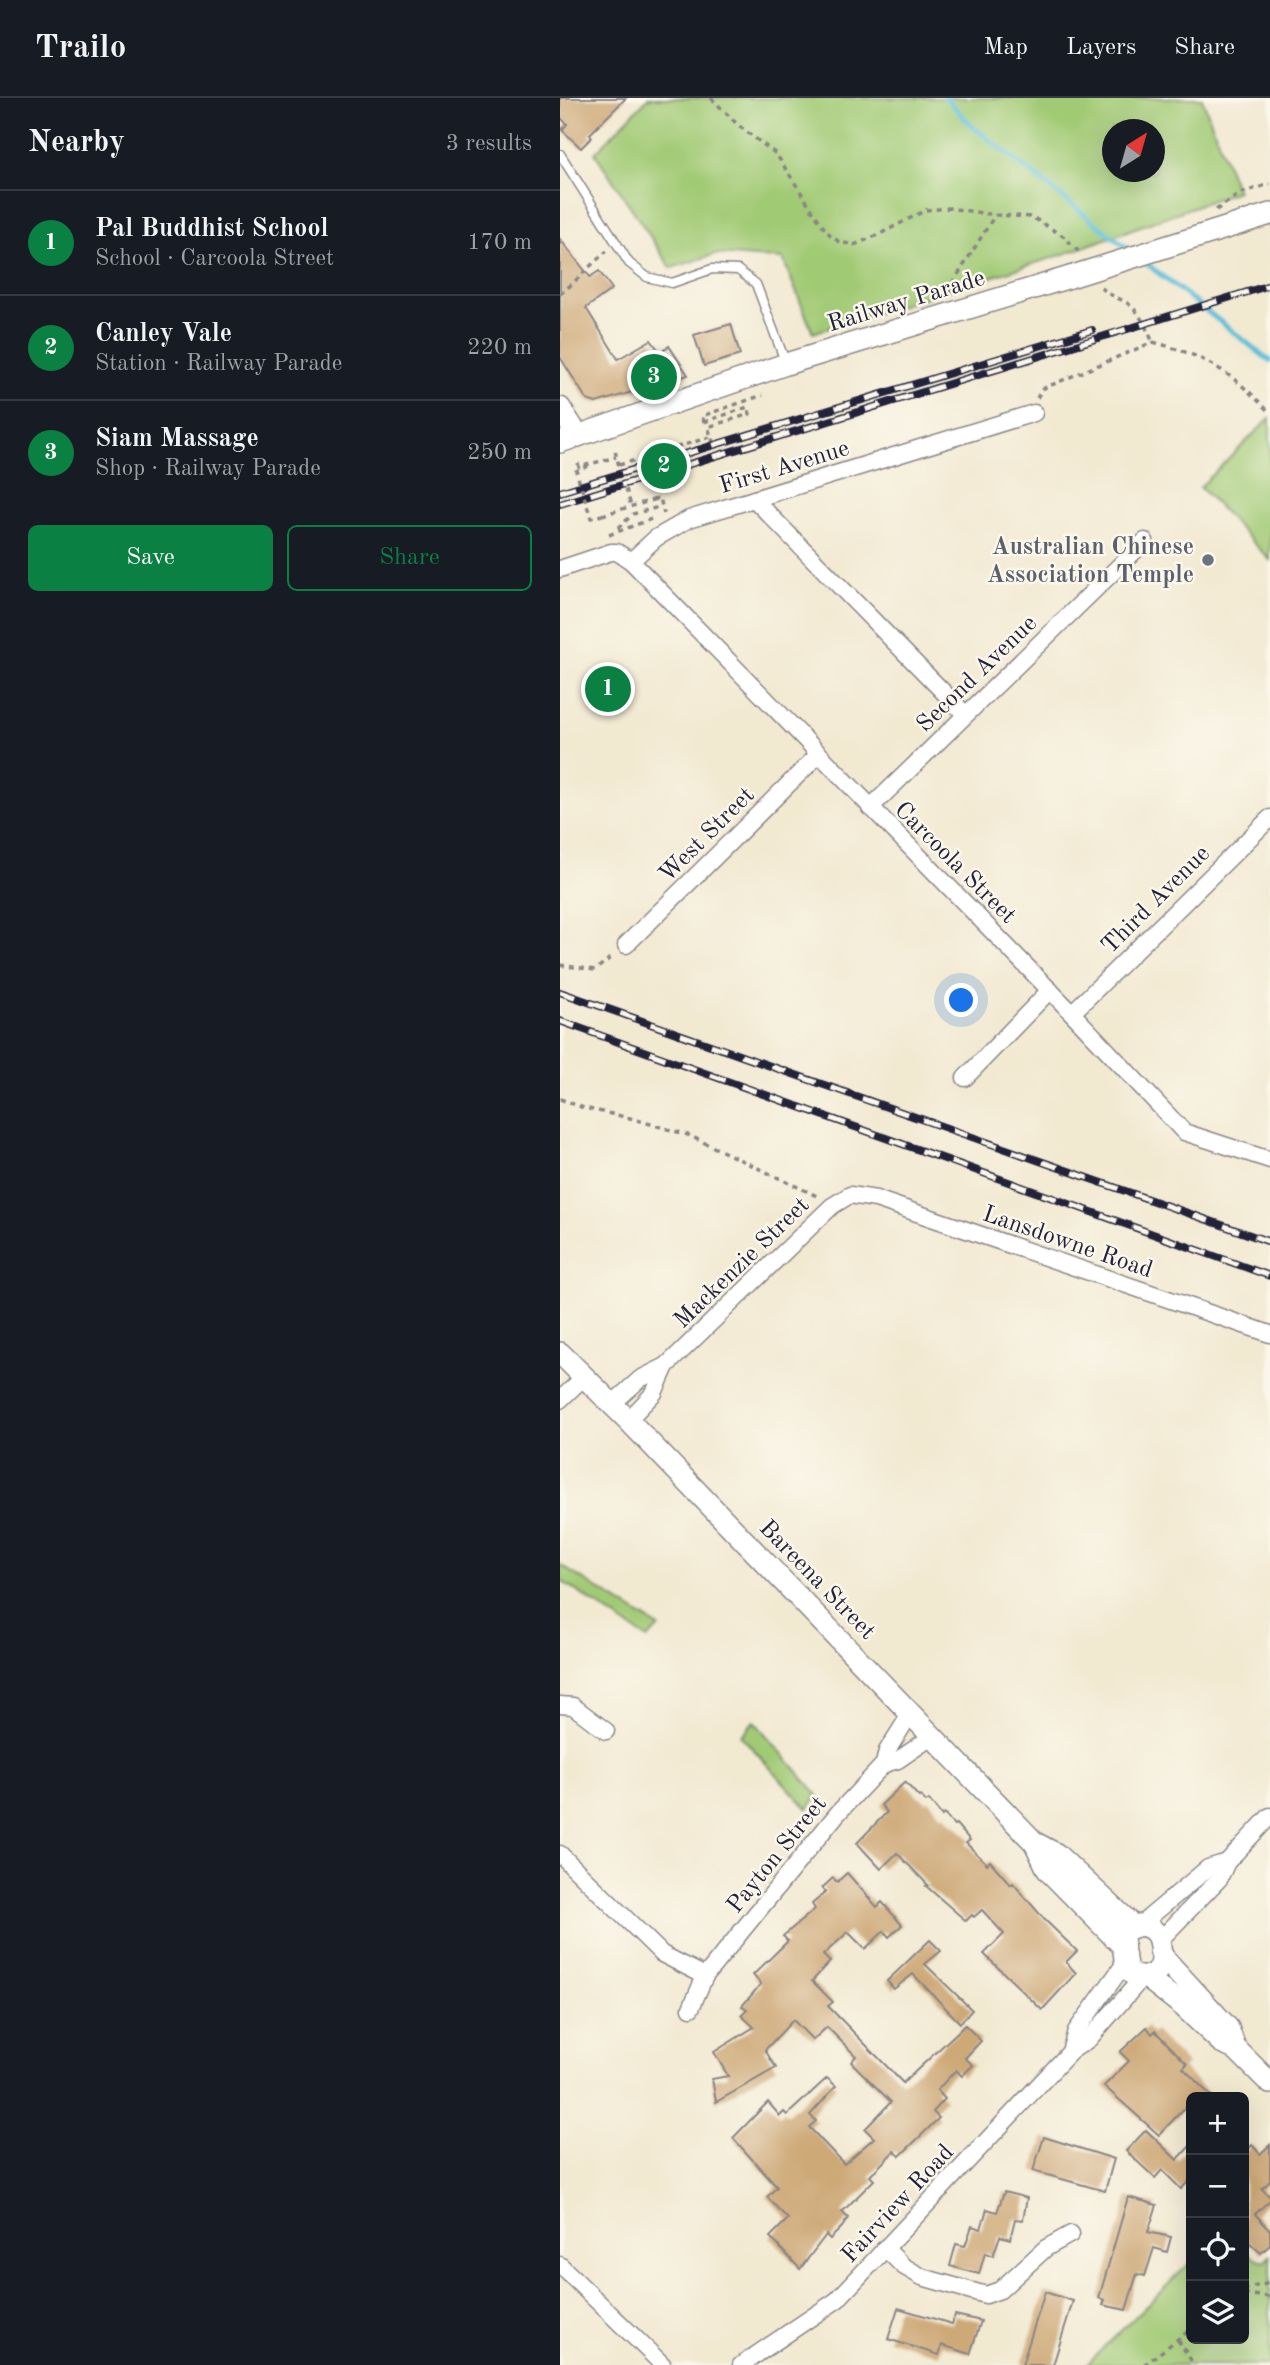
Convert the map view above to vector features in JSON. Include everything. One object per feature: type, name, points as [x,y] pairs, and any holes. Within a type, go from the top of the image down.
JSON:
[{"type":"main road","name":"Railway Parade","points":[[569,439],[786,364],[1270,214]]},
{"type":"main road","points":[[560,408],[569,439]]},
{"type":"main road","name":"Bareena Street","points":[[569,1367],[628,1420],[1035,1843],[1048,1870],[1124,1954]]},
{"type":"main road","name":"Bareena Street","points":[[1035,1843],[1056,1854],[1137,1926]]},
{"type":"main road","points":[[1235,2048],[1228,2028],[1161,1948],[1154,1931],[1137,1926],[1125,1930],[1124,1954],[1130,1973],[1144,1977],[1183,2006],[1221,2042],[1235,2048],[1270,2083]]},
{"type":"main road","points":[[1144,1977],[1158,1970],[1161,1948]]},
{"type":"street","name":"First Avenue","points":[[631,561],[656,538],[679,524],[1035,406]]},
{"type":"street","points":[[754,499],[965,714]]},
{"type":"street","name":"Second Avenue","points":[[870,808],[1145,541]]},
{"type":"street","points":[[560,569],[611,552],[617,552],[631,561]]},
{"type":"street","name":"Carcoola Street","points":[[631,561],[1051,990],[1184,1132],[1270,1160]]},
{"type":"street","name":"West Street","points":[[626,945],[818,755]]},
{"type":"street","name":"Third Avenue","points":[[1072,1013],[1270,818]]},
{"type":"street","points":[[965,1078],[1051,990]]},
{"type":"street","name":"Mackenzie Street","points":[[612,1404],[640,1378],[666,1366],[832,1206],[850,1195]]},
{"type":"street","name":"Lansdowne Road","points":[[850,1195],[876,1199],[1270,1334]]},
{"type":"street","name":"Mackenzie Street","points":[[628,1420],[654,1393],[666,1366]]},
{"type":"street","points":[[560,1400],[569,1367]]},
{"type":"street","points":[[560,1705],[573,1706],[606,1731]]},
{"type":"street","name":"Payton Street","points":[[691,2008],[705,1976],[838,1813],[884,1764],[887,1751],[911,1713]]},
{"type":"street","name":"Payton Street","points":[[884,1764],[898,1760],[933,1736]]},
{"type":"street","points":[[1161,1948],[1219,1879],[1227,1862],[1270,1816]]},
{"type":"street","points":[[560,1854],[662,1954],[705,1976]]},
{"type":"street","points":[[1137,1926],[1208,1868],[1227,1862]]},
{"type":"street","name":"Fairview Road","points":[[1070,2052],[1076,2031],[1124,1954]]},
{"type":"street","name":"Fairview Road","points":[[741,2365],[837,2300],[1070,2052],[1089,2039],[1144,1977]]},
{"type":"street","points":[[885,2248],[903,2266],[922,2277],[986,2295],[1000,2290],[1046,2248],[1071,2234]]},
{"type":"street","points":[[560,2265],[663,2365]]},
{"type":"lane","points":[[560,154],[629,263],[648,277],[672,283],[712,269],[738,270],[756,284],[786,364]]},
{"type":"path","points":[[711,98],[739,126],[776,154],[832,237],[847,245],[898,225],[926,210],[948,208],[996,215],[951,286],[950,295]]},
{"type":"path","points":[[1213,212],[1241,192],[1270,184]]},
{"type":"path","points":[[560,294],[616,243]]},
{"type":"path","points":[[1035,406],[1042,389],[1153,342],[1182,349],[1227,372],[1270,414]]},
{"type":"path","points":[[713,442],[708,427],[750,414],[748,407],[704,422],[702,416],[764,395]]},
{"type":"path","points":[[615,451],[620,468],[711,436]]},
{"type":"path","points":[[616,457],[576,471],[591,518],[660,498],[665,514]]},
{"type":"path","points":[[578,463],[579,467],[588,466]]},
{"type":"path","points":[[626,489],[631,506]]},
{"type":"path","points":[[614,533],[624,520],[655,508],[653,500]]},
{"type":"path","points":[[560,965],[595,971],[626,945]]},
{"type":"path","points":[[560,1099],[584,1108],[688,1135],[810,1192],[832,1206]]},
{"type":"path","points":[[1249,2288],[1270,2283]]},
{"type":"path","points":[[1249,2294],[1270,2297]]},
{"type":"path","points":[[1144,2365],[1186,2333]]},
{"type":"path","points":[[1178,2340],[1194,2365]]},
{"type":"green space","points":[[648,98],[1202,98],[1237,191],[1064,254],[813,333],[783,259],[716,254],[671,268],[595,153]]},
{"type":"green space","points":[[1270,418],[1270,560],[1200,487]]},
{"type":"green space","points":[[560,1565],[659,1627],[648,1639],[560,1580]]},
{"type":"green space","points":[[754,1721],[818,1795],[808,1809],[741,1736]]},
{"type":"green space","points":[[1249,2254],[1264,2262],[1270,2256],[1270,2365],[1086,2365],[1186,2267],[1186,2344],[1249,2344]]},
{"type":"building","points":[[560,98],[626,98],[590,134],[592,137],[581,148],[562,130],[567,124],[560,117]]},
{"type":"building","points":[[560,239],[590,277],[599,271],[612,289],[586,308],[618,359],[651,340],[660,352],[669,346],[688,375],[596,403],[587,400],[560,357]]},
{"type":"building","points":[[731,324],[740,355],[704,366],[694,335]]},
{"type":"building","points":[[905,1782],[919,1797],[926,1802],[929,1800],[942,1816],[944,1814],[956,1824],[970,1840],[966,1843],[987,1864],[990,1861],[1011,1885],[1013,1883],[1077,1951],[1066,1962],[1076,1973],[1042,2010],[984,1954],[1004,1934],[982,1910],[966,1921],[926,1886],[928,1885],[897,1853],[881,1869],[857,1843],[887,1812],[881,1805]]},
{"type":"building","points":[[847,1873],[877,1907],[882,1902],[902,1925],[889,1937],[884,1931],[865,1949],[848,1932],[823,1955],[830,1962],[812,1981],[833,2002],[828,2006],[903,2083],[965,2025],[981,2041],[965,2058],[973,2065],[962,2076],[956,2070],[937,2090],[945,2099],[933,2112],[939,2118],[900,2156],[894,2151],[870,2176],[874,2180],[842,2212],[848,2218],[842,2227],[830,2239],[826,2235],[800,2269],[770,2237],[788,2219],[767,2197],[777,2187],[733,2138],[768,2102],[780,2116],[784,2112],[787,2115],[827,2078],[836,2086],[810,2115],[816,2121],[809,2127],[844,2164],[874,2138],[865,2129],[891,2102],[851,2062],[856,2056],[827,2027],[813,2040],[793,2020],[765,2050],[776,2068],[716,2102],[712,2079],[728,2076],[714,2052],[754,2027],[741,2015],[747,2009],[742,2006],[761,1984],[753,1975],[788,1941],[783,1936],[815,1909],[812,1904],[826,1892],[822,1888],[833,1878],[837,1882]]},
{"type":"building","points":[[930,1940],[941,1951],[925,1964],[972,2010],[960,2023],[913,1974],[894,1989],[887,1981]]},
{"type":"building","points":[[1147,2027],[1152,2034],[1155,2031],[1187,2064],[1183,2068],[1207,2092],[1186,2092],[1186,2106],[1159,2135],[1104,2086],[1129,2061],[1120,2052]]},
{"type":"building","points":[[1146,2130],[1177,2160],[1186,2150],[1186,2184],[1181,2189],[1162,2170],[1155,2178],[1126,2151]]},
{"type":"building","points":[[1044,2137],[1114,2159],[1105,2191],[1033,2171]]},
{"type":"building","points":[[1252,2145],[1260,2154],[1270,2145],[1270,2181],[1262,2189],[1270,2200],[1255,2214],[1270,2230],[1270,2245],[1261,2253],[1249,2242],[1249,2148]]},
{"type":"building","points":[[1004,2192],[1027,2198],[1023,2220],[1015,2219],[1010,2239],[1000,2236],[993,2256],[985,2253],[979,2274],[950,2266],[956,2244],[965,2246],[972,2226],[981,2229],[987,2209],[997,2212]]},
{"type":"building","points":[[1128,2197],[1157,2205],[1148,2232],[1171,2237],[1167,2252],[1154,2248],[1145,2276],[1137,2274],[1126,2310],[1103,2305],[1105,2300],[1099,2298]]},
{"type":"building","points":[[1045,2292],[1073,2301],[1053,2365],[1022,2365]]},
{"type":"building","points":[[898,2308],[952,2324],[955,2315],[981,2321],[970,2354],[942,2345],[939,2355],[888,2339]]},
{"type":"waterway","points":[[946,98],[972,126],[1132,252]]},
{"type":"waterway","points":[[1142,260],[1270,361]]},
{"type":"railway","points":[[560,504],[1270,285]]},
{"type":"railway","points":[[560,492],[1092,330]]},
{"type":"railway","points":[[560,992],[1270,1242]]},
{"type":"railway","points":[[560,1021],[1270,1276]]},
{"type":"place","name":"Siam Massage","points":[[654,377]]},
{"type":"place","name":"Canley Vale","points":[[664,466]]},
{"type":"place","name":"Australian Chinese Association Temple","points":[[1208,560]]},
{"type":"place","name":"Pal Buddhist School","points":[[608,689]]}]
